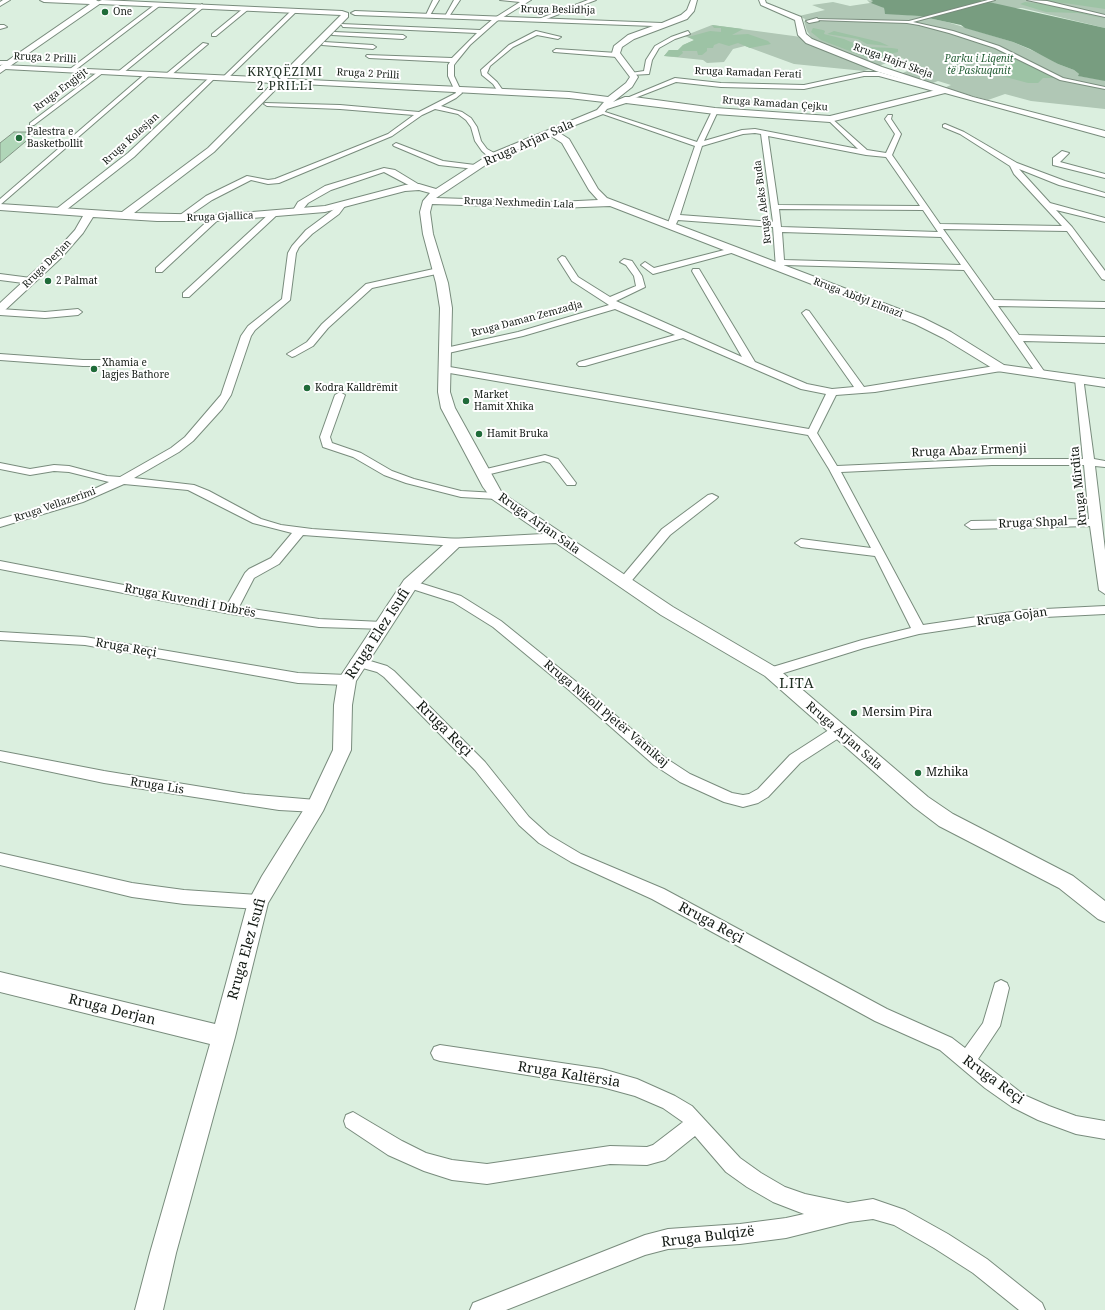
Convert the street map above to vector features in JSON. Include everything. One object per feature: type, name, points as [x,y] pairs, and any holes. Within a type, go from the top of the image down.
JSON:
[{"type":"main road","name":"Rruga Beslidhja","points":[[44,0],[98,2]]},
{"type":"main road","points":[[4,66],[98,2]]},
{"type":"street","points":[[0,4],[7,0]]},
{"type":"street","points":[[427,16],[436,0]]},
{"type":"street","points":[[446,17],[456,0]]},
{"type":"street","points":[[503,0],[527,0]]},
{"type":"street","points":[[180,218],[209,198],[250,178],[268,182],[276,181],[390,135],[420,114],[454,97],[459,92],[451,76],[454,60],[497,19],[527,0]]},
{"type":"street","points":[[538,20],[593,0]]},
{"type":"street","points":[[694,0],[690,11],[684,17],[625,40],[618,46],[616,50],[617,55],[634,77],[629,85],[610,100],[602,110],[699,145],[742,132],[764,133],[866,153],[888,155],[1041,374]]},
{"type":"street","name":"Rruga Hajri Skeja","points":[[762,0],[763,4],[798,19],[802,34],[809,41],[879,69],[943,91],[1105,134]]},
{"type":"street","points":[[809,21],[912,21],[993,0]]},
{"type":"street","points":[[1029,0],[1105,10]]},
{"type":"street","name":"Rruga Beslidhja","points":[[98,2],[352,11],[497,19],[628,21],[664,24]]},
{"type":"street","points":[[1056,3],[1105,16]]},
{"type":"street","points":[[72,70],[158,4]]},
{"type":"street","points":[[121,72],[202,6]]},
{"type":"street","points":[[214,35],[247,8]]},
{"type":"street","points":[[225,78],[295,10]]},
{"type":"street","points":[[128,216],[206,155],[324,44],[343,25],[352,11]]},
{"type":"street","points":[[128,216],[210,159],[267,104],[284,81],[352,11]]},
{"type":"street","points":[[912,21],[997,47],[1062,79],[1105,88]]},
{"type":"street","points":[[343,25],[482,32]]},
{"type":"street","points":[[500,92],[495,83],[484,74],[484,70],[488,65],[511,46],[536,33],[558,37]]},
{"type":"street","points":[[633,74],[647,73],[649,60],[657,47],[673,38],[688,33]]},
{"type":"street","points":[[334,34],[403,37]]},
{"type":"street","points":[[168,75],[205,44]]},
{"type":"street","points":[[324,44],[373,47]]},
{"type":"street","points":[[556,51],[617,55]]},
{"type":"street","points":[[369,56],[454,60]]},
{"type":"street","name":"Rruga 2 Prilli","points":[[4,66],[583,96],[610,100]]},
{"type":"street","name":"Rruga Engjëjt","points":[[32,124],[101,72]]},
{"type":"street","points":[[0,203],[148,74]]},
{"type":"street","name":"Rruga Ramadan Ferati","points":[[602,110],[675,80],[721,85],[804,87],[864,74],[879,74],[943,91]]},
{"type":"street","name":"Rruga Kolesjan","points":[[58,212],[131,155],[213,77]]},
{"type":"street","name":"Rruga Ramadan Çejku","points":[[625,100],[715,111],[830,119],[943,91]]},
{"type":"street","points":[[267,104],[340,107],[420,114]]},
{"type":"street","points":[[436,107],[460,113],[469,119],[481,145],[487,153],[493,156]]},
{"type":"street","name":"Rruga Arjan Sala","points":[[602,110],[493,156],[432,196],[425,212],[438,271],[442,282],[446,308],[444,392],[448,408],[482,473],[497,496],[557,538],[685,622],[771,672],[840,730],[921,802],[946,820],[1066,882],[1105,913]]},
{"type":"street","points":[[715,111],[699,145],[673,222],[944,235]]},
{"type":"street","points":[[888,155],[898,134],[888,119],[890,116]]},
{"type":"street","points":[[830,119],[866,153]]},
{"type":"street","points":[[945,126],[962,133],[1014,165],[1062,183],[1105,195]]},
{"type":"street","points":[[551,132],[566,141],[599,197],[610,203]]},
{"type":"street","name":"Rruga Aleks Buda","points":[[764,133],[775,206],[780,265]]},
{"type":"street","points":[[396,145],[442,163],[475,167]]},
{"type":"street","points":[[1065,153],[1055,162],[1105,176]]},
{"type":"street","points":[[1014,165],[1013,168],[1069,229],[1105,277]]},
{"type":"street","points":[[296,212],[301,204],[328,188],[384,170],[392,172],[419,187]]},
{"type":"street","name":"Rruga Gjallica","points":[[0,207],[128,216],[216,218],[296,212],[341,206],[395,190],[419,187],[432,196]]},
{"type":"street","name":"Rruga Nexhmedin Lala","points":[[432,196],[558,205],[610,203]]},
{"type":"street","name":"Rruga Abdyl Elmazi","points":[[610,203],[673,222],[732,250],[780,265],[919,321],[947,335],[1001,368],[1105,382]]},
{"type":"street","points":[[1047,205],[1105,220]]},
{"type":"street","name":"Rruga Vellazerimi","points":[[0,523],[79,500],[121,481],[175,450],[189,439],[218,407],[232,382],[246,336],[251,328],[286,300],[292,253],[296,246],[309,232],[336,212],[341,206]]},
{"type":"street","points":[[775,206],[926,208]]},
{"type":"street","name":"Rruga Derjan","points":[[0,309],[58,255],[79,231],[89,214]]},
{"type":"street","points":[[186,295],[274,214]]},
{"type":"street","points":[[159,270],[216,218]]},
{"type":"street","points":[[938,226],[1069,229]]},
{"type":"street","points":[[645,265],[653,271],[732,250]]},
{"type":"street","points":[[562,259],[575,279],[613,304],[804,387],[832,392],[861,390],[1001,368]]},
{"type":"street","name":"Rruga Daman Zemzadja","points":[[444,351],[520,334],[613,304],[613,299],[641,287],[638,276],[629,263],[624,262]]},
{"type":"street","points":[[780,265],[968,268]]},
{"type":"street","points":[[292,354],[310,344],[326,326],[369,286],[438,271]]},
{"type":"street","points":[[696,271],[751,364]]},
{"type":"street","points":[[0,277],[31,280]]},
{"type":"street","points":[[992,303],[1105,305]]},
{"type":"street","points":[[0,312],[45,315],[78,312]]},
{"type":"street","points":[[806,313],[861,390]]},
{"type":"street","points":[[582,364],[684,335]]},
{"type":"street","points":[[1016,338],[1105,340]]},
{"type":"street","points":[[0,357],[63,362],[115,362]]},
{"type":"street","points":[[444,369],[812,433],[834,469],[919,630]]},
{"type":"street","name":"Rruga Mirdita","points":[[1080,379],[1095,522],[1101,537],[1105,590]]},
{"type":"street","points":[[812,433],[832,392]]},
{"type":"street","points":[[340,395],[325,437],[327,445],[357,455],[388,473],[416,483],[461,494],[497,496]]},
{"type":"street","points":[[482,473],[545,458],[554,461],[571,483]]},
{"type":"street","name":"Rruga Abaz Ermenji","points":[[834,469],[992,462],[1089,462],[1105,464]]},
{"type":"street","points":[[0,466],[30,472],[54,468],[69,469],[121,481],[190,487],[205,493],[258,521],[279,528],[300,531],[455,542],[557,538]]},
{"type":"street","points":[[624,582],[666,532],[712,497]]},
{"type":"street","name":"Rruga Shpal","points":[[971,525],[1095,522]]},
{"type":"street","points":[[232,610],[249,576],[275,561],[300,531]]},
{"type":"street","name":"Rruga Elez Isufi","points":[[149,1310],[180,1190],[224,1037],[248,936],[258,902],[316,806],[342,750],[343,705],[347,680],[357,662],[410,584],[455,542]]},
{"type":"street","points":[[801,543],[879,553]]},
{"type":"street","name":"Rruga Kuvendi I Dibrës","points":[[0,565],[167,599],[232,610],[319,623],[382,626]]},
{"type":"street","name":"Rruga Nikoll Pjetër Vatnikaj","points":[[410,584],[457,599],[497,624],[574,687],[659,761],[685,778],[729,798],[743,801],[753,799],[763,793],[795,759],[840,730]]},
{"type":"street","name":"Rruga Gojan","points":[[771,672],[862,644],[919,630],[1025,614],[1105,610]]},
{"type":"street","name":"Rruga Reçi","points":[[0,636],[85,641],[298,678],[347,680]]},
{"type":"street","name":"Rruga Reçi","points":[[357,662],[382,669],[389,674],[480,766],[524,821],[544,839],[576,858],[658,894],[881,1015],[946,1044],[1018,1101],[1045,1114],[1076,1125],[1105,1130]]},
{"type":"street","name":"Rruga Lis","points":[[0,756],[104,777],[245,800],[278,804],[316,806]]},
{"type":"street","points":[[0,860],[132,890],[184,897],[258,902]]},
{"type":"street","name":"Rruga Derjan","points":[[0,982],[224,1037]]},
{"type":"street","points":[[966,1061],[991,1026],[1001,988]]},
{"type":"street","name":"Rruga Kaltërsia","points":[[440,1053],[500,1064],[602,1078],[637,1088],[669,1102],[686,1112],[717,1149],[733,1165],[754,1180],[780,1195],[805,1204],[850,1212]]},
{"type":"street","points":[[353,1121],[395,1148],[424,1162],[452,1170],[487,1174],[610,1155],[647,1156],[658,1153],[697,1124]]},
{"type":"street","points":[[850,1212],[873,1209],[898,1217],[980,1266],[1035,1310]]},
{"type":"street","name":"Rruga Bulqizë","points":[[480,1310],[645,1245],[668,1239],[740,1234],[786,1228],[850,1212]]},
{"type":"green space","name":"Parku i Liqenit të Paskuqanit","points":[[867,0],[873,1],[884,8],[885,13],[919,16],[947,22],[1013,42],[1047,57],[1058,64],[1074,70],[1079,74],[1079,76],[1103,80],[1105,81],[1105,109],[1031,101],[1005,94],[988,100],[944,88],[951,85],[938,81],[930,84],[900,74],[920,66],[902,58],[878,66],[816,41],[807,31],[804,21],[806,22],[805,19],[799,16],[825,10],[812,5],[833,2],[850,6],[870,3]]},
{"type":"green space","points":[[980,0],[1105,0],[1105,28],[1022,8],[1011,8]]},
{"type":"green space","points":[[712,25],[801,37],[873,68],[864,71],[794,64],[745,46],[733,49],[724,62],[707,63],[703,60],[664,56],[669,50],[678,50],[683,45],[695,40],[684,36]]},
{"type":"shaded area","points":[[870,0],[980,0],[1105,28],[1105,81],[1078,76],[1079,74],[1074,70],[1058,64],[1030,49],[1013,42],[965,28],[961,25],[919,16],[885,14],[884,8],[871,3],[873,1]]},
{"type":"shaded area","points":[[1036,0],[1105,0],[1105,9],[1071,4]]},
{"type":"shaded area","points":[[1025,2],[1052,5],[1105,19],[1078,13],[1046,12],[1020,4]]},
{"type":"shaded area","points":[[712,25],[743,29],[732,35],[748,34],[768,41],[771,44],[750,48],[738,43],[729,46],[719,43],[714,45],[713,48],[707,48],[707,51],[702,55],[698,55],[697,51],[682,51],[683,53],[678,57],[664,56],[669,50],[678,50],[683,45],[694,40],[688,37],[710,31],[721,32],[721,28],[714,28]]},
{"type":"shaded area","points":[[813,28],[825,31],[824,34],[851,42],[869,47],[898,49],[898,52],[886,55],[882,59],[873,60],[821,40],[811,32]]},
{"type":"shaded area","points":[[834,31],[880,42],[889,46],[867,44],[858,39],[827,34]]},
{"type":"shaded area","points":[[995,49],[1015,57],[1055,78],[1043,78],[1038,83],[1028,83],[1002,76],[997,72],[1000,69],[1000,65],[1009,61],[1010,57]]},
{"type":"building","name":"Palestra e Basketbollit","points":[[14,132],[37,132],[0,163],[0,143]]},
{"type":"place","name":"One","points":[[105,12]]},
{"type":"place","name":"Palestra e Basketbollit","points":[[19,138]]},
{"type":"place","name":"2 Palmat","points":[[48,281]]},
{"type":"place","name":"Xhamia e lagjes Bathore","points":[[94,369]]},
{"type":"place","name":"Kodra Kalldrëmit","points":[[307,388]]},
{"type":"place","name":"Market Hamit Xhika","points":[[466,401]]},
{"type":"place","name":"Hamit Bruka","points":[[479,434]]},
{"type":"place","name":"Mersim Pira","points":[[854,713]]},
{"type":"place","name":"Mzhika","points":[[918,773]]},
{"type":"district","name":"KRYQËZIMI 2 PRILLI","points":[[285,80]]},
{"type":"district","name":"LITA","points":[[797,684]]}]
